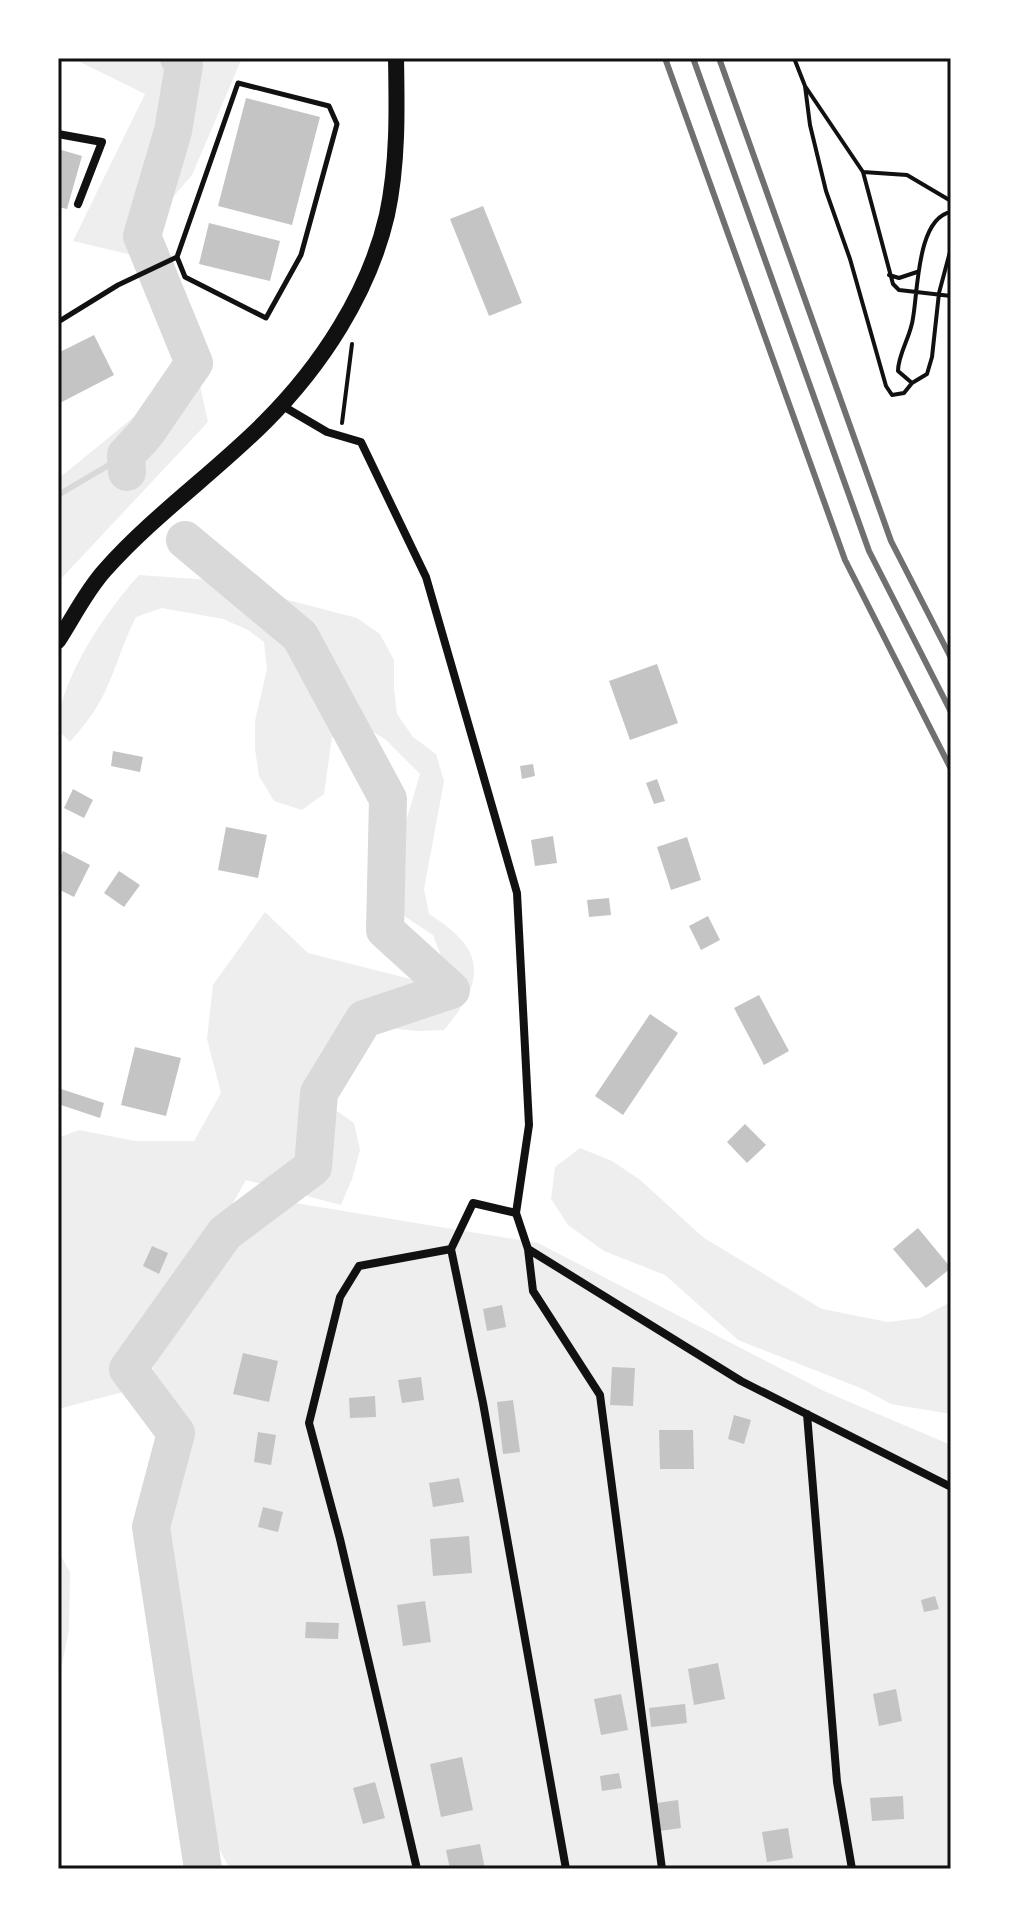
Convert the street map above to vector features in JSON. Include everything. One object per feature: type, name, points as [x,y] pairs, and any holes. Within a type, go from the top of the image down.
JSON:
[{"type":"main road","points":[[58,641],[64,617],[103,572],[281,405],[311,369],[340,326],[380,242],[393,174],[396,58]]},
{"type":"street","points":[[58,134],[102,142],[78,204]]},
{"type":"street","points":[[281,405],[327,432],[361,442],[426,577],[517,893],[529,1125],[516,1213],[528,1249],[533,1291],[600,1395],[662,1869]]},
{"type":"street","points":[[516,1213],[473,1203],[451,1249],[483,1403],[566,1869]]},
{"type":"street","points":[[417,1869],[340,1539],[309,1423],[340,1297],[359,1266],[451,1249]]},
{"type":"street","points":[[528,1249],[741,1381],[951,1487]]},
{"type":"street","points":[[807,1414],[837,1782],[852,1869]]},
{"type":"lane","points":[[58,322],[118,285],[177,257],[238,83],[329,106],[337,124],[301,255],[266,318],[185,277],[177,257]]},
{"type":"path","points":[[794,58],[805,86],[863,172],[893,284],[899,290],[951,296]]},
{"type":"path","points":[[805,86],[810,125],[826,191],[850,259],[886,386],[892,395],[904,393],[912,383],[927,374],[939,293],[951,248]]},
{"type":"path","points":[[863,172],[907,175],[951,201]]},
{"type":"path","points":[[912,383],[898,371],[898,361],[903,354],[913,318],[917,272],[934,222],[942,214],[951,212]]},
{"type":"path","points":[[889,275],[899,278],[917,272]]},
{"type":"path","points":[[339,437],[347,400],[353,334]]},
{"type":"shaded area","points":[[72,58],[242,58],[192,175],[161,211],[132,255],[73,241],[145,94]]},
{"type":"shaded area","points":[[200,386],[208,422],[58,582],[58,479],[162,394]]},
{"type":"shaded area","points":[[139,575],[210,580],[357,618],[380,634],[394,660],[397,714],[413,737],[436,754],[444,781],[424,889],[429,914],[462,940],[474,967],[473,981],[468,996],[444,1030],[388,1028],[361,1037],[337,1052],[322,1078],[330,1106],[354,1123],[360,1150],[341,1205],[246,1180],[127,1391],[58,1409],[58,1138],[79,1130],[135,1141],[194,1141],[221,1093],[207,1039],[213,985],[265,912],[308,953],[418,981],[446,969],[433,935],[398,912],[404,828],[420,774],[385,739],[355,721],[332,737],[324,794],[302,810],[274,801],[259,776],[255,749],[255,721],[267,669],[264,642],[248,630],[223,619],[162,608],[136,617],[93,713],[70,742],[58,730],[66,690],[86,647]]},
{"type":"shaded area","points":[[580,1148],[612,1161],[639,1179],[704,1238],[822,1309],[888,1322],[920,1318],[951,1302],[951,1414],[891,1404],[863,1389],[738,1340],[665,1275],[604,1251],[568,1225],[551,1199],[555,1167]]},
{"type":"shaded area","points":[[247,1195],[538,1243],[826,1392],[951,1445],[951,1869],[230,1869],[174,1766],[152,1370]]},
{"type":"shaded area","points":[[58,1551],[70,1572],[69,1630],[58,1683]]},
{"type":"building","points":[[246,98],[320,117],[292,225],[218,206]]},
{"type":"building","points":[[58,149],[82,156],[67,209],[58,207]]},
{"type":"building","points":[[483,206],[522,303],[489,316],[450,219]]},
{"type":"building","points":[[209,223],[280,241],[270,281],[199,264]]},
{"type":"building","points":[[94,335],[114,375],[58,404],[58,353]]},
{"type":"building","points":[[657,664],[678,723],[630,740],[609,681]]},
{"type":"building","points":[[113,751],[143,757],[140,772],[111,766]]},
{"type":"building","points":[[533,764],[535,776],[522,779],[520,766]]},
{"type":"building","points":[[657,779],[665,801],[654,804],[646,783]]},
{"type":"building","points":[[73,789],[93,800],[84,818],[64,808]]},
{"type":"building","points":[[226,827],[267,835],[258,878],[218,870]]},
{"type":"building","points":[[553,836],[557,863],[535,866],[531,840]]},
{"type":"building","points":[[687,837],[701,880],[671,890],[657,847]]},
{"type":"building","points":[[63,851],[90,865],[74,897],[58,889],[58,861]]},
{"type":"building","points":[[119,871],[140,885],[124,907],[104,893]]},
{"type":"building","points":[[609,898],[611,915],[589,917],[587,900]]},
{"type":"building","points":[[708,916],[720,940],[701,950],[689,926]]},
{"type":"building","points":[[759,995],[789,1051],[764,1065],[734,1008]]},
{"type":"building","points":[[650,1014],[678,1033],[623,1115],[595,1096]]},
{"type":"building","points":[[135,1047],[181,1058],[166,1116],[121,1105]]},
{"type":"building","points":[[61,1089],[104,1103],[100,1118],[58,1104]]},
{"type":"building","points":[[745,1124],[766,1145],[747,1163],[727,1142]]},
{"type":"building","points":[[918,1228],[951,1268],[926,1288],[893,1249]]},
{"type":"building","points":[[152,1246],[168,1253],[159,1274],[143,1266]]},
{"type":"building","points":[[502,1305],[506,1327],[487,1331],[483,1309]]},
{"type":"building","points":[[243,1353],[278,1361],[269,1402],[233,1394]]},
{"type":"building","points":[[612,1367],[635,1368],[633,1406],[610,1405]]},
{"type":"building","points":[[421,1377],[424,1400],[402,1403],[398,1380]]},
{"type":"building","points":[[375,1396],[376,1417],[350,1418],[349,1398]]},
{"type":"building","points":[[513,1400],[520,1452],[503,1454],[497,1402]]},
{"type":"building","points":[[734,1415],[751,1420],[744,1444],[728,1439]]},
{"type":"building","points":[[659,1430],[693,1430],[694,1469],[660,1469]]},
{"type":"building","points":[[258,1432],[276,1435],[271,1465],[254,1462]]},
{"type":"building","points":[[459,1478],[464,1502],[433,1507],[429,1483]]},
{"type":"building","points":[[263,1507],[283,1512],[278,1532],[258,1527]]},
{"type":"building","points":[[469,1536],[472,1573],[433,1576],[430,1539]]},
{"type":"building","points":[[935,1596],[939,1609],[924,1612],[921,1600]]},
{"type":"building","points":[[425,1601],[431,1642],[403,1646],[397,1605]]},
{"type":"building","points":[[306,1622],[339,1623],[338,1639],[305,1638]]},
{"type":"building","points":[[718,1663],[725,1699],[694,1705],[688,1669]]},
{"type":"building","points":[[896,1689],[902,1721],[879,1726],[873,1694]]},
{"type":"building","points":[[621,1694],[628,1730],[601,1735],[594,1699]]},
{"type":"building","points":[[685,1704],[687,1723],[651,1727],[649,1708]]},
{"type":"building","points":[[462,1757],[473,1810],[441,1817],[430,1764]]},
{"type":"building","points":[[619,1773],[622,1788],[602,1791],[600,1776]]},
{"type":"building","points":[[375,1782],[385,1818],[363,1824],[353,1788]]},
{"type":"building","points":[[903,1796],[904,1819],[872,1821],[870,1798]]},
{"type":"building","points":[[678,1800],[681,1828],[660,1831],[657,1803]]},
{"type":"building","points":[[788,1828],[793,1858],[767,1862],[762,1832]]},
{"type":"building","points":[[480,1844],[485,1869],[450,1869],[446,1850]]},
{"type":"waterway","points":[[127,472],[126,455],[146,433],[194,363],[142,236],[173,131],[184,65],[179,58]]},
{"type":"waterway","points":[[58,495],[126,455]]},
{"type":"waterway","points":[[185,540],[300,636],[388,799],[385,930],[451,990],[364,1019],[319,1093],[313,1167],[225,1233],[128,1369],[176,1433],[151,1527],[203,1869]]},
{"type":"railway","points":[[665,58],[845,560],[951,769]]},
{"type":"railway","points":[[693,58],[869,551],[951,712]]},
{"type":"railway","points":[[719,58],[891,541],[951,658]]}]
